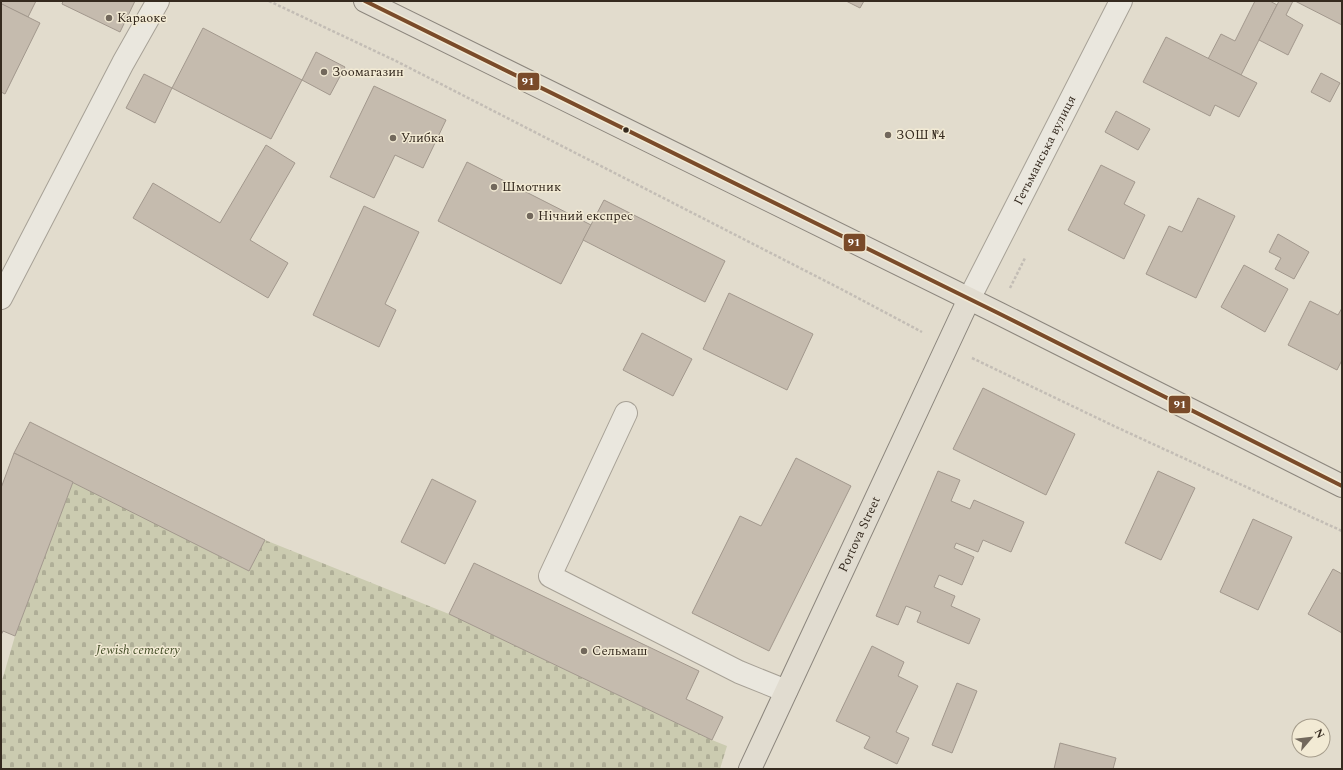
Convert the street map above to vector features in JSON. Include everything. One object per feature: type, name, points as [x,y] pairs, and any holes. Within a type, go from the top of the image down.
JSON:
[{"type":"main road","points":[[365,1],[969,299],[1342,486]]},
{"type":"main road","name":"Portova Street","points":[[750,769],[969,299]]},
{"type":"street","points":[[1,298],[8,268],[158,1]]},
{"type":"street","name":"Гетьманська вулиця","points":[[969,299],[1121,1]]},
{"type":"street","points":[[626,413],[550,576],[739,672],[786,691]]},
{"type":"path","points":[[269,1],[396,61],[841,289],[947,345],[1116,427],[1342,531]]},
{"type":"green space","name":"Jewish cemetery","points":[[73,482],[249,571],[265,540],[449,614],[727,746],[720,769],[1,769],[1,684],[15,636]]},
{"type":"building","points":[[1,1],[36,1],[28,17],[1,4]]},
{"type":"building","name":"Караоке","points":[[63,1],[135,1],[120,32],[62,4]]},
{"type":"building","points":[[846,1],[864,1],[860,8]]},
{"type":"building","points":[[1255,1],[1270,1],[1277,5],[1241,75],[1208,59],[1221,34],[1235,41]]},
{"type":"building","points":[[1279,1],[1293,1],[1286,15],[1303,25],[1288,55],[1259,40]]},
{"type":"building","points":[[1295,1],[1342,1],[1342,25]]},
{"type":"building","points":[[2,4],[40,23],[5,94],[1,92]]},
{"type":"building","points":[[203,28],[302,80],[271,139],[172,88]]},
{"type":"building","points":[[1166,37],[1257,83],[1239,117],[1215,105],[1210,116],[1143,82]]},
{"type":"building","points":[[316,52],[345,67],[330,95],[302,80]]},
{"type":"building","points":[[1321,73],[1340,83],[1330,102],[1311,92]]},
{"type":"building","points":[[144,74],[172,88],[155,123],[126,108]]},
{"type":"building","name":"Улибка","points":[[374,86],[446,120],[423,168],[395,155],[374,198],[330,177]]},
{"type":"building","points":[[1116,111],[1150,129],[1138,150],[1105,132]]},
{"type":"building","points":[[266,145],[295,163],[250,240],[288,263],[268,298],[133,218],[153,183],[220,223]]},
{"type":"building","points":[[467,162],[591,225],[561,284],[438,221]]},
{"type":"building","points":[[1101,165],[1135,182],[1124,204],[1145,215],[1124,259],[1068,230]]},
{"type":"building","points":[[1198,198],[1235,216],[1196,298],[1146,274],[1169,226],[1182,232]]},
{"type":"building","points":[[604,200],[725,261],[705,302],[583,240]]},
{"type":"building","points":[[364,206],[419,232],[385,304],[396,310],[379,347],[313,315]]},
{"type":"building","points":[[1278,234],[1309,252],[1294,279],[1275,269],[1281,258],[1269,252]]},
{"type":"building","points":[[1244,265],[1288,289],[1265,332],[1221,307]]},
{"type":"building","points":[[729,293],[813,334],[787,390],[703,349]]},
{"type":"building","points":[[1310,301],[1338,315],[1342,308],[1342,360],[1337,370],[1288,345]]},
{"type":"building","points":[[642,333],[692,359],[673,396],[623,370]]},
{"type":"building","points":[[983,388],[1075,434],[1046,495],[953,449]]},
{"type":"building","points":[[30,422],[265,540],[249,571],[14,453]]},
{"type":"building","points":[[14,453],[73,482],[15,636],[3,631],[1,635],[1,488]]},
{"type":"building","points":[[796,458],[851,486],[769,651],[692,613],[740,516],[761,526]]},
{"type":"building","points":[[938,471],[960,480],[951,501],[970,509],[974,500],[1024,522],[1011,552],[983,540],[978,552],[956,543],[954,548],[974,557],[962,585],[939,575],[934,587],[955,596],[951,606],[980,619],[969,644],[917,622],[921,612],[906,606],[898,625],[876,616]]},
{"type":"building","points":[[1158,471],[1195,488],[1161,560],[1125,543]]},
{"type":"building","points":[[432,479],[476,501],[445,564],[401,542]]},
{"type":"building","points":[[1253,519],[1292,537],[1258,610],[1220,592]]},
{"type":"building","points":[[474,563],[699,671],[686,699],[723,717],[712,740],[449,614]]},
{"type":"building","points":[[1333,569],[1342,574],[1342,633],[1308,614]]},
{"type":"building","points":[[872,646],[904,662],[898,676],[918,686],[896,732],[909,738],[897,764],[864,748],[870,737],[836,721]]},
{"type":"building","points":[[957,683],[977,691],[952,753],[932,745]]},
{"type":"building","points":[[1060,743],[1116,758],[1113,769],[1054,769]]},
{"type":"transit line","name":"91","points":[[365,1],[998,313],[1342,486]]},
{"type":"place","name":"Караоке","points":[[109,18]]},
{"type":"place","name":"Зоомагазин","points":[[324,72]]},
{"type":"place","name":"ЗОШ №4","points":[[888,135]]},
{"type":"place","name":"Улибка","points":[[393,138]]},
{"type":"place","name":"Шмотник","points":[[494,187]]},
{"type":"place","name":"Нічний експрес","points":[[530,216]]},
{"type":"place","name":"Сельмаш","points":[[584,651]]}]
